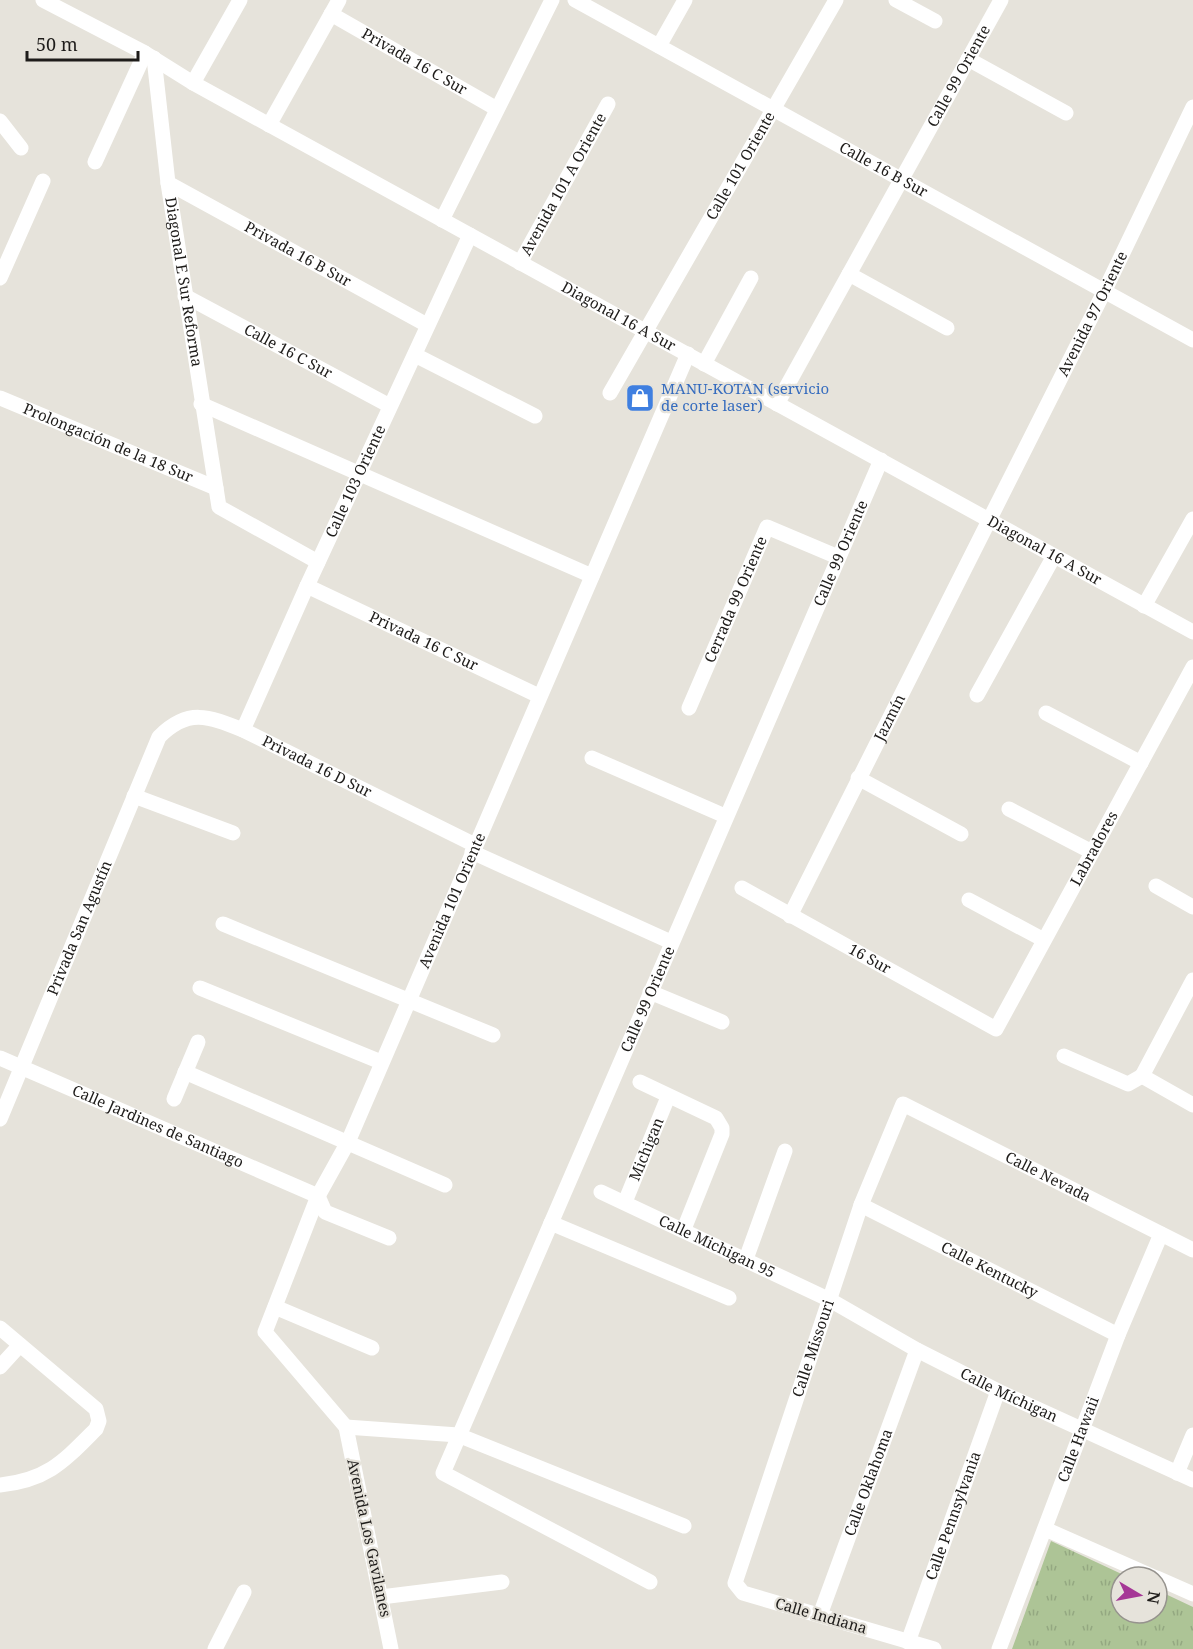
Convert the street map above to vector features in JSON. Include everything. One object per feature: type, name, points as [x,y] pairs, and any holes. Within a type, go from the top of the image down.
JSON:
[{"type":"street","name":"Diagonal 16 A Sur","points":[[44,0],[150,56],[269,125],[1193,632]]},
{"type":"street","points":[[193,83],[240,0]]},
{"type":"street","points":[[269,125],[339,0]]},
{"type":"street","points":[[442,220],[552,0]]},
{"type":"street","name":"Calle 16 B Sur","points":[[575,0],[1193,340]]},
{"type":"street","points":[[659,46],[685,0]]},
{"type":"street","name":"Calle 101 Oriente","points":[[610,393],[836,0]]},
{"type":"street","points":[[896,0],[935,21]]},
{"type":"street","name":"Calle 99 Oriente","points":[[777,404],[1001,0]]},
{"type":"street","name":"Privada 16 C Sur","points":[[331,14],[497,109]]},
{"type":"street","points":[[95,162],[150,56]]},
{"type":"street","name":"Diagonal E Sur Reforma","points":[[150,56],[201,404],[219,507],[318,562]]},
{"type":"street","points":[[968,59],[1066,113]]},
{"type":"street","name":"Avenida 101 A Oriente","points":[[520,263],[608,104]]},
{"type":"street","name":"Avenida 97 Oriente","points":[[988,519],[1105,290],[1193,107]]},
{"type":"street","points":[[0,121],[21,148]]},
{"type":"street","points":[[0,278],[44,181]]},
{"type":"street","name":"Privada 16 B Sur","points":[[168,183],[427,325]]},
{"type":"street","name":"Calle 103 Oriente","points":[[243,729],[470,235]]},
{"type":"street","points":[[849,274],[947,328]]},
{"type":"street","points":[[704,364],[751,278]]},
{"type":"street","name":"Calle 16 C Sur","points":[[185,296],[390,406]]},
{"type":"street","points":[[415,354],[535,416]]},
{"type":"street","name":"Avenida 101 Oriente","points":[[346,1427],[265,1332],[318,1196],[348,1143],[688,354]]},
{"type":"street","name":"Prolongación de la 18 Sur","points":[[0,398],[216,488]]},
{"type":"street","points":[[201,404],[592,576]]},
{"type":"street","name":"Calle 99 Oriente","points":[[650,1582],[443,1473],[880,459]]},
{"type":"street","name":"Jazmín","points":[[790,915],[988,519]]},
{"type":"street","points":[[1144,606],[1193,519]]},
{"type":"street","name":"Cerrada 99 Oriente","points":[[689,708],[767,527],[838,557]]},
{"type":"street","points":[[977,695],[1054,556]]},
{"type":"street","name":"Privada 16 C Sur","points":[[307,586],[539,696]]},
{"type":"street","name":"Labradores","points":[[996,1029],[1193,667]]},
{"type":"street","points":[[1046,713],[1141,763]]},
{"type":"street","name":"Privada 16 D Sur","points":[[159,737],[174,722],[195,717],[212,718],[243,729],[474,848],[671,942]]},
{"type":"street","name":"Privada San Agustín","points":[[0,1119],[159,737]]},
{"type":"street","points":[[592,758],[725,816]]},
{"type":"street","points":[[858,778],[962,834]]},
{"type":"street","points":[[134,796],[233,833]]},
{"type":"street","points":[[1009,809],[1092,852]]},
{"type":"street","points":[[1156,886],[1193,907]]},
{"type":"street","name":"16 Sur","points":[[742,888],[996,1029]]},
{"type":"street","points":[[969,900],[1044,940]]},
{"type":"street","points":[[223,924],[493,1035]]},
{"type":"street","points":[[1064,1056],[1128,1083],[1142,1076],[1193,980]]},
{"type":"street","points":[[200,988],[381,1062]]},
{"type":"street","points":[[650,992],[722,1022]]},
{"type":"street","points":[[174,1099],[198,1042]]},
{"type":"street","name":"Calle Jardines de Santiago","points":[[0,1058],[318,1196]]},
{"type":"street","points":[[185,1072],[445,1185]]},
{"type":"street","points":[[1142,1076],[1193,1105]]},
{"type":"street","points":[[640,1082],[716,1118],[722,1128],[722,1134],[684,1229]]},
{"type":"street","name":"Michigan","points":[[625,1202],[668,1097]]},
{"type":"street","name":"Calle Missouri","points":[[743,1593],[735,1583],[735,1576],[861,1205],[903,1104]]},
{"type":"street","name":"Calle Nevada","points":[[903,1104],[1193,1250]]},
{"type":"street","points":[[746,1259],[785,1151]]},
{"type":"street","name":"Calle Michigan 95","points":[[602,1192],[830,1300]]},
{"type":"street","points":[[318,1196],[325,1212],[389,1238]]},
{"type":"street","name":"Calle Kentucky","points":[[861,1205],[1118,1335]]},
{"type":"street","points":[[551,1223],[729,1298]]},
{"type":"street","name":"Calle Hawaii","points":[[999,1649],[1084,1430],[1118,1335],[1161,1234]]},
{"type":"street","name":"Calle Míchigan","points":[[830,1300],[917,1350],[998,1391],[1193,1480]]},
{"type":"street","points":[[274,1307],[372,1348]]},
{"type":"street","points":[[0,1485],[38,1478],[58,1467],[96,1429],[99,1421],[96,1409],[20,1344],[2,1332]]},
{"type":"street","points":[[0,1367],[20,1344]]},
{"type":"street","name":"Calle Oklahoma","points":[[820,1615],[917,1350]]},
{"type":"street","name":"Calle Pennsylvania","points":[[908,1642],[998,1391]]},
{"type":"street","points":[[346,1427],[458,1435],[684,1526]]},
{"type":"street","name":"Avenida Los Gavilanes","points":[[346,1427],[391,1649]]},
{"type":"street","points":[[1177,1473],[1193,1435]]},
{"type":"street","points":[[1045,1529],[1126,1565]]},
{"type":"street","points":[[381,1596],[502,1582]]},
{"type":"street","points":[[1169,1584],[1193,1594]]},
{"type":"street","points":[[214,1649],[244,1592]]},
{"type":"street","name":"Calle Indiana","points":[[743,1593],[934,1649]]},
{"type":"green space","points":[[1051,1541],[1109,1568],[1109,1625],[1169,1625],[1169,1596],[1193,1607],[1193,1649],[1012,1649]]},
{"type":"place","name":"MANU-KOTAN (servicio de corte laser)","points":[[640,398]]}]
